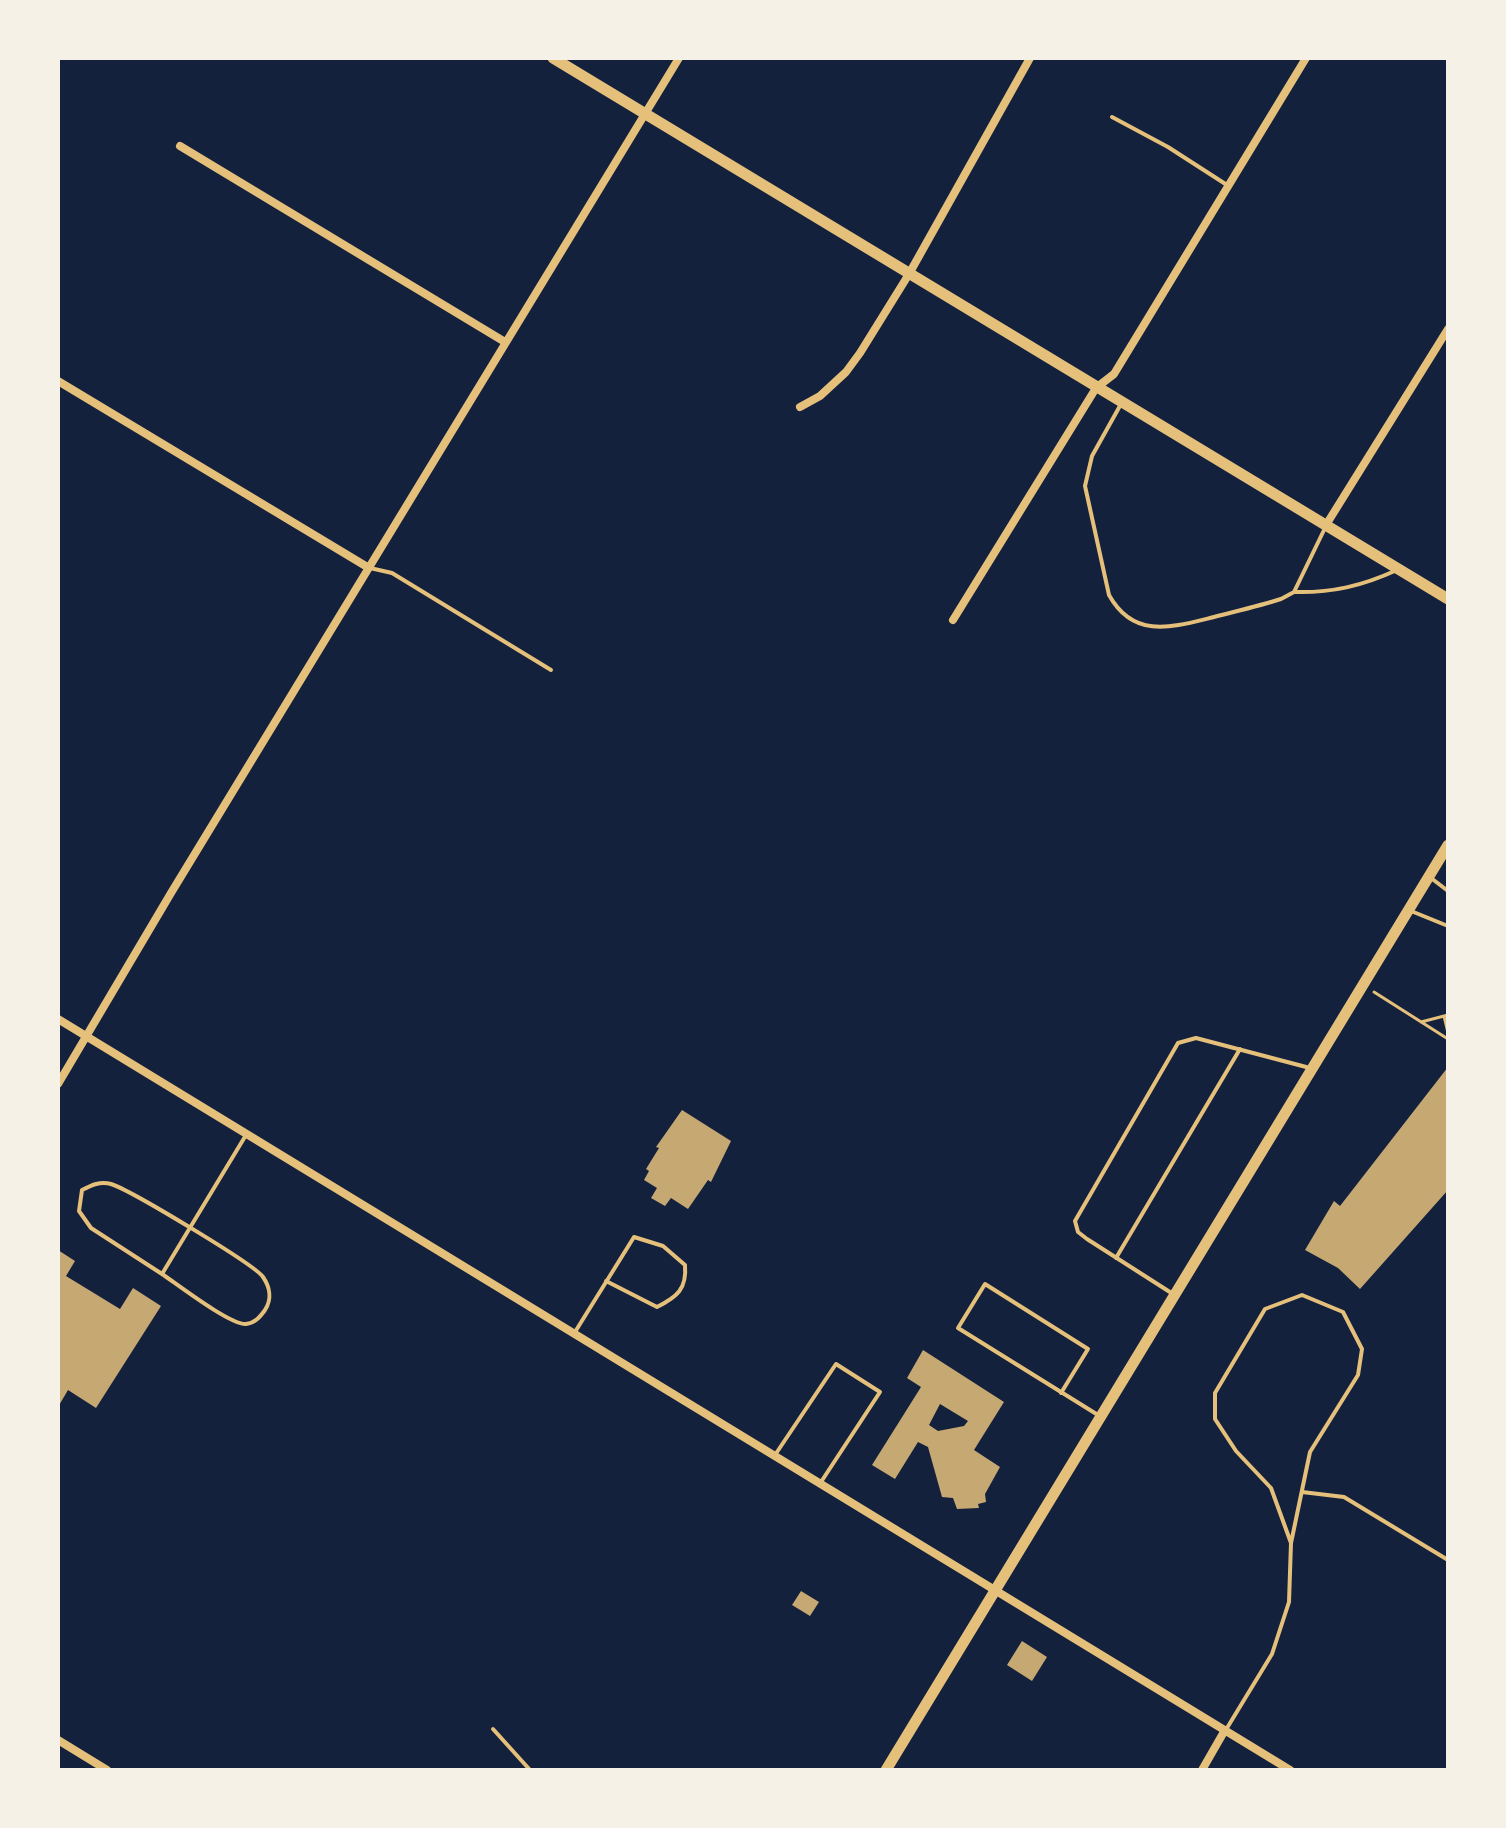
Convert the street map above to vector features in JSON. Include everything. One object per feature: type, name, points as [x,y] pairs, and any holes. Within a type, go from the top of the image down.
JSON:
[{"type":"street","points":[[553,58],[1448,599]]},
{"type":"street","points":[[58,1084],[679,58]]},
{"type":"street","points":[[800,407],[820,396],[846,372],[909,274],[1030,58]]},
{"type":"street","points":[[953,620],[1096,388],[1114,374],[1306,58]]},
{"type":"street","points":[[180,146],[505,342]]},
{"type":"street","points":[[1326,525],[1448,329]]},
{"type":"street","points":[[58,381],[369,568]]},
{"type":"street","points":[[886,1770],[1448,845]]},
{"type":"street","points":[[58,1019],[1290,1770]]},
{"type":"street","points":[[1202,1770],[1225,1730]]},
{"type":"street","points":[[58,1740],[107,1770]]},
{"type":"lane","points":[[1112,117],[1168,147],[1228,185]]},
{"type":"lane","points":[[1121,404],[1092,456],[1085,486],[1106,580],[1116,607],[1126,617],[1153,627],[1173,627],[1263,605],[1294,592],[1340,590],[1370,582],[1399,569]]},
{"type":"lane","points":[[1294,592],[1326,525]]},
{"type":"lane","points":[[369,568],[392,573],[551,670]]},
{"type":"lane","points":[[1429,877],[1448,891]]},
{"type":"lane","points":[[1409,910],[1448,926]]},
{"type":"lane","points":[[1174,1295],[1078,1232],[1075,1221],[1178,1043],[1196,1038],[1312,1069]]},
{"type":"lane","points":[[1116,1258],[1240,1049]]},
{"type":"lane","points":[[162,1274],[247,1133]]},
{"type":"lane","points":[[94,1183],[108,1183],[132,1193],[261,1273],[269,1288],[269,1304],[258,1320],[245,1324],[232,1320],[162,1274],[91,1228],[79,1211],[82,1190],[94,1183]]},
{"type":"lane","points":[[575,1332],[606,1281],[634,1237],[663,1246],[685,1265],[686,1279],[675,1298],[657,1307],[606,1281]]},
{"type":"lane","points":[[1061,1393],[1088,1349],[985,1284],[958,1328],[1061,1393],[1100,1417]]},
{"type":"lane","points":[[1225,1730],[1272,1654],[1289,1602],[1291,1543],[1310,1452],[1358,1375],[1362,1349],[1343,1312],[1302,1295],[1265,1309],[1215,1393],[1215,1419],[1236,1451],[1271,1488],[1291,1543]]},
{"type":"lane","points":[[775,1455],[836,1364],[880,1392],[821,1482]]},
{"type":"lane","points":[[1302,1492],[1344,1497],[1448,1560]]},
{"type":"lane","points":[[493,1729],[530,1770]]},
{"type":"path","points":[[1370,990],[1448,1039]]},
{"type":"path","points":[[1421,1022],[1446,1016],[1448,1033]]},
{"type":"building","points":[[1448,1067],[1448,1190],[1360,1289],[1338,1268],[1305,1250],[1334,1201],[1340,1206]]},
{"type":"building","points":[[682,1110],[731,1141],[711,1182],[708,1180],[688,1209],[671,1198],[665,1206],[651,1198],[657,1188],[644,1180],[649,1171],[646,1169],[659,1148],[656,1147]]},
{"type":"building","points":[[58,1250],[75,1261],[66,1276],[120,1309],[133,1288],[161,1306],[96,1408],[68,1390],[58,1407]]},
{"type":"building","points":[[923,1350],[1004,1402],[974,1450],[1000,1467],[985,1494],[986,1502],[978,1504],[979,1508],[957,1509],[953,1498],[942,1497],[928,1447],[918,1442],[895,1479],[872,1465],[921,1387],[907,1378]],"holes":[[[940,1404],[968,1421],[964,1426],[938,1431],[929,1425]]]},
{"type":"building","points":[[801,1591],[819,1602],[810,1616],[792,1605]]},
{"type":"building","points":[[1022,1641],[1047,1657],[1032,1681],[1007,1665]]}]
